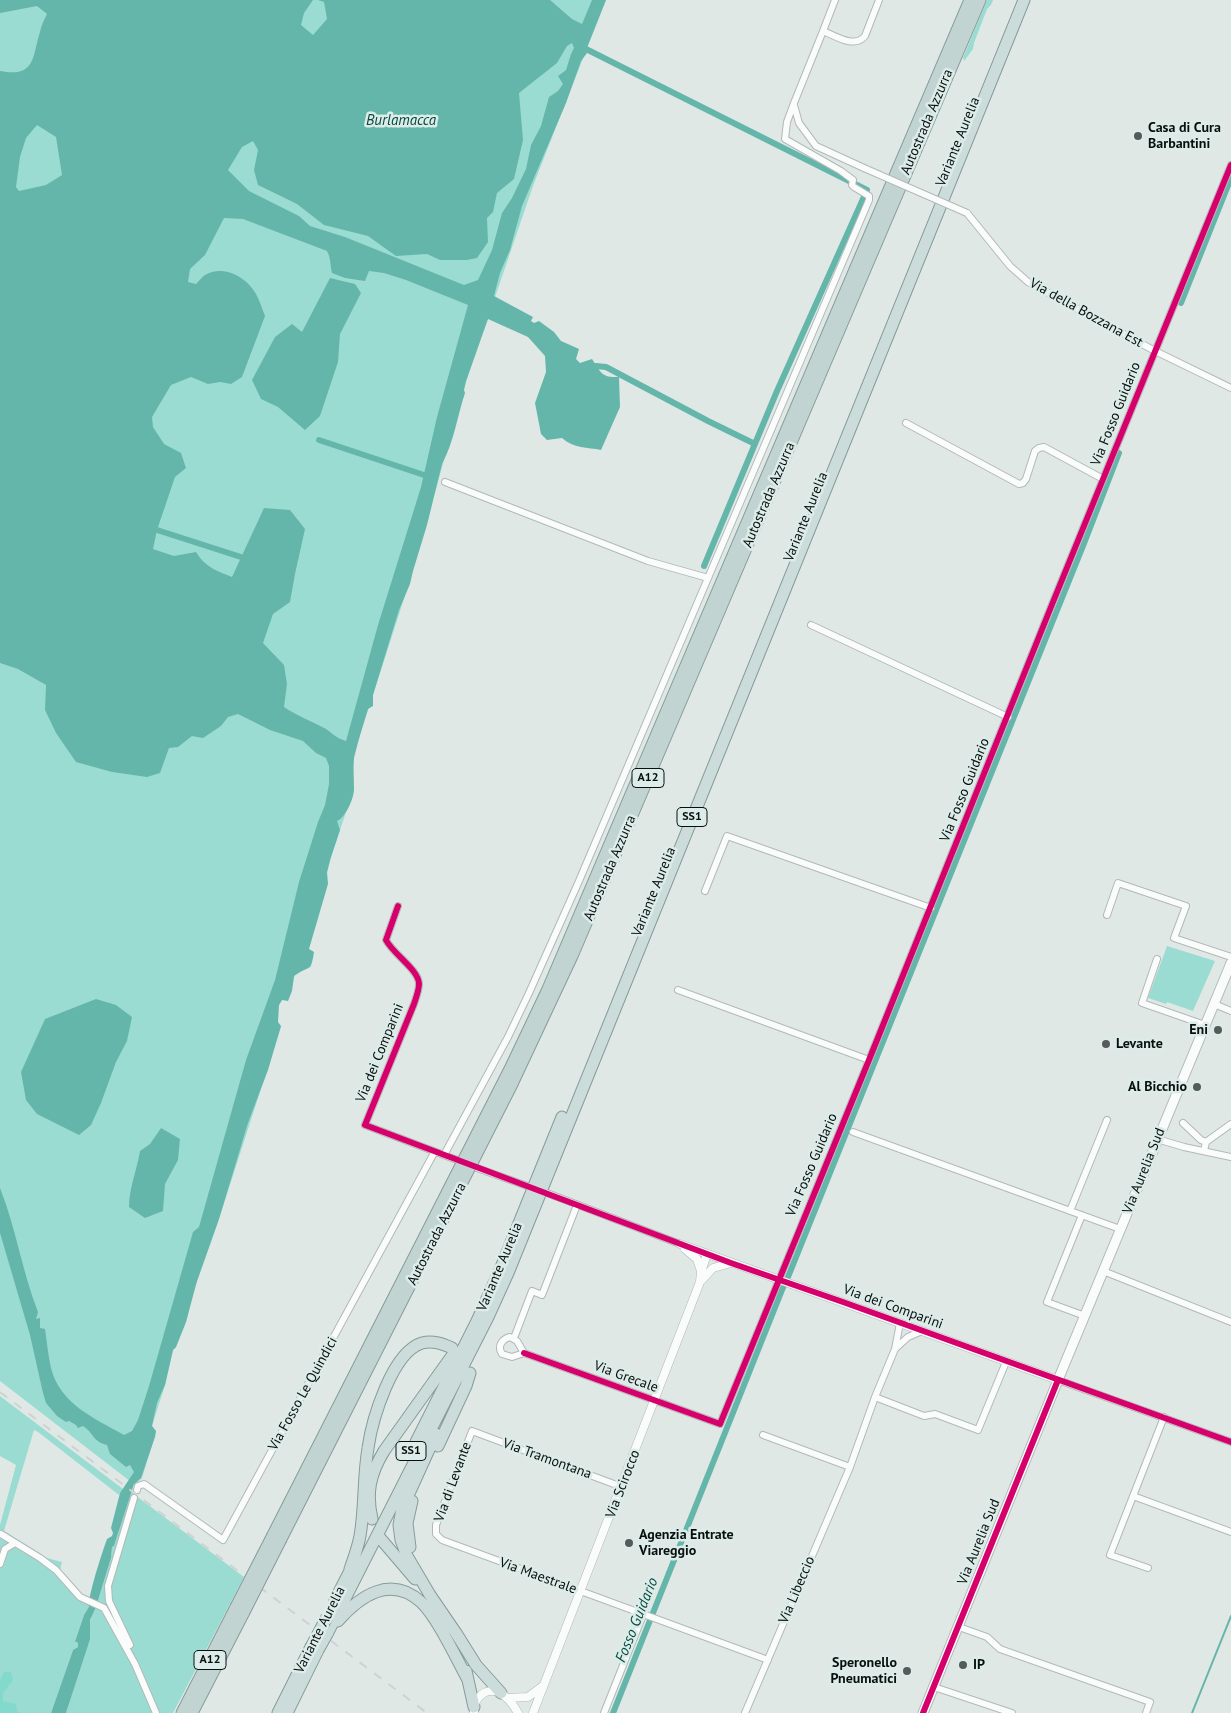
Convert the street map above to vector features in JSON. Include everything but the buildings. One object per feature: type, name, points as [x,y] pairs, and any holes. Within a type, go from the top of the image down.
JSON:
[{"type":"highway","name":"Autostrada Azzurra","points":[[192,1713],[240,1610],[510,1069],[548,989],[970,0]]},
{"type":"highway","name":"Autostrada Azzurra","points":[[277,1537],[499,1110],[541,1025],[980,0]]},
{"type":"highway","name":"Variante Aurelia","points":[[286,1713],[315,1649],[326,1634],[345,1580],[476,1322],[512,1241],[1016,0]]},
{"type":"highway","name":"Variante Aurelia","points":[[278,1713],[332,1620],[488,1317],[543,1187],[1024,0]]},
{"type":"highway","points":[[488,1317],[461,1382],[399,1517],[400,1534],[404,1549],[430,1594],[478,1669],[504,1696]]},
{"type":"highway","points":[[372,1519],[368,1499],[369,1484],[380,1458],[476,1322]]},
{"type":"highway","points":[[345,1580],[360,1536],[370,1438],[376,1414],[389,1383],[405,1354],[416,1346],[432,1342],[452,1348]]},
{"type":"highway","points":[[430,1594],[410,1547],[408,1514],[417,1489],[466,1386],[470,1373]]},
{"type":"highway","points":[[380,1538],[430,1594]]},
{"type":"highway","points":[[332,1620],[372,1593],[390,1590],[406,1593],[420,1601],[430,1614],[467,1678]]},
{"type":"highway","name":"Autostrada Azzurra","points":[[182,1713],[240,1610]]},
{"type":"highway","points":[[440,1610],[458,1648],[474,1710]]},
{"type":"main road","name":"Via Aurelia Sud","points":[[923,1713],[1231,962]]},
{"type":"street","points":[[444,1155],[508,1037],[529,993],[579,881],[868,206],[866,194],[854,187],[853,182],[841,171],[785,139],[787,122],[835,0]]},
{"type":"street","points":[[823,31],[852,42],[862,40],[879,0]]},
{"type":"street","name":"Via della Bozzana Est","points":[[794,103],[799,123],[816,146],[967,213],[1010,266],[1028,282],[1155,351],[1231,388]]},
{"type":"street","name":"Via Fosso Guidario","points":[[720,1424],[1231,165]]},
{"type":"street","name":"Via Fosso Guidario","points":[[906,423],[1019,484],[1023,483],[1026,479],[1035,452],[1039,448],[1044,447],[1103,479]]},
{"type":"street","points":[[445,482],[648,561],[708,578]]},
{"type":"street","points":[[811,625],[1008,717]]},
{"type":"street","points":[[705,891],[727,836],[931,908]]},
{"type":"street","points":[[1107,915],[1118,883],[1127,886],[1186,906],[1174,938],[1231,957]]},
{"type":"street","name":"Via dei Comparini","points":[[398,906],[386,940],[390,949],[412,969],[419,985],[414,1004],[365,1125],[456,1160]]},
{"type":"street","points":[[1157,959],[1142,1003],[1205,1025]]},
{"type":"street","points":[[678,990],[869,1060]]},
{"type":"street","points":[[1214,1004],[1231,1011]]},
{"type":"street","points":[[1070,1211],[1107,1120]]},
{"type":"street","points":[[1183,1123],[1201,1140],[1206,1142]]},
{"type":"street","points":[[1204,1151],[1206,1142],[1231,1124]]},
{"type":"street","points":[[854,1132],[1120,1229]]},
{"type":"street","points":[[1157,1139],[1231,1157]]},
{"type":"street","name":"Via Fosso Le Quindici","points":[[137,1490],[138,1486],[144,1484],[223,1540],[434,1152]]},
{"type":"street","points":[[477,1168],[530,1187]]},
{"type":"street","name":"Via dei Comparini","points":[[547,1193],[711,1256],[1231,1442]]},
{"type":"street","points":[[514,1338],[532,1291],[542,1295],[577,1205]]},
{"type":"street","points":[[1082,1215],[1047,1302],[1085,1316]]},
{"type":"street","points":[[680,1244],[697,1259],[701,1272]]},
{"type":"street","points":[[711,1256],[712,1269]]},
{"type":"street","name":"Via Scirocco","points":[[533,1713],[655,1401],[700,1282],[701,1272],[711,1256]]},
{"type":"street","name":"Via Scirocco","points":[[700,1282],[712,1269],[731,1263]]},
{"type":"street","points":[[1103,1271],[1231,1322]]},
{"type":"street","name":"Via Libeccio","points":[[745,1713],[850,1467],[875,1397],[895,1349],[900,1323]]},
{"type":"street","points":[[895,1349],[908,1338],[922,1331]]},
{"type":"street","points":[[508,1337],[514,1338],[524,1353],[508,1357],[502,1354],[499,1348],[502,1341],[508,1337]]},
{"type":"street","name":"Via Grecale","points":[[524,1353],[720,1424]]},
{"type":"street","points":[[875,1397],[924,1416],[935,1414],[978,1430],[1006,1362]]},
{"type":"street","points":[[1148,1568],[1110,1555],[1164,1417]]},
{"type":"street","name":"Via Tramontana","points":[[472,1431],[622,1486]]},
{"type":"street","name":"Via di Levante","points":[[436,1534],[436,1525],[472,1431]]},
{"type":"street","points":[[763,1435],[850,1467]]},
{"type":"street","points":[[1133,1496],[1231,1532]]},
{"type":"street","points":[[134,1498],[108,1586],[110,1600],[140,1668],[139,1674]]},
{"type":"street","points":[[0,1534],[56,1570],[84,1600],[104,1608],[139,1674],[156,1713]]},
{"type":"street","name":"Via Maestrale","points":[[436,1534],[442,1540],[768,1660]]},
{"type":"street","points":[[0,1564],[5,1549],[14,1543]]},
{"type":"street","points":[[604,1713],[644,1615]]},
{"type":"street","points":[[959,1627],[987,1637],[1000,1649],[1150,1702],[1146,1713]]},
{"type":"street","points":[[474,1710],[476,1700],[490,1691],[504,1696],[528,1697],[544,1684]]},
{"type":"street","points":[[934,1687],[1012,1713]]},
{"type":"street","points":[[504,1696],[518,1713]]},
{"type":"street","points":[[149,1713],[152,1706]]},
{"type":"shaded area","points":[[0,0],[606,0],[533,186],[466,382],[412,574],[352,760],[350,800],[332,854],[307,950],[313,951],[311,967],[295,974],[291,992],[282,1000],[278,1007],[277,1022],[281,1027],[192,1296],[186,1322],[173,1350],[165,1385],[152,1426],[156,1432],[142,1478],[135,1485],[0,1381]]},
{"type":"shaded area","points":[[987,0],[993,0],[987,9],[973,49],[964,61],[963,58]]},
{"type":"shaded area","points":[[1167,946],[1215,961],[1193,1011],[1148,998]]},
{"type":"shaded area","points":[[0,1396],[123,1489],[119,1495],[34,1430],[4,1531],[47,1558],[62,1562],[59,1574],[88,1601],[90,1607],[84,1615],[75,1640],[78,1643],[78,1647],[73,1650],[51,1713],[0,1713],[0,1525],[16,1465],[0,1456]]},
{"type":"shaded area","points":[[131,1492],[244,1577],[173,1713],[66,1713],[92,1613],[96,1607],[111,1558],[112,1547],[114,1546]]},
{"type":"shaded area","points":[[4,1672],[11,1672],[13,1680],[3,1693],[3,1701],[16,1704],[17,1711],[22,1713],[0,1713],[0,1680]]},
{"type":"water","name":"Burlamacca","points":[[0,0],[313,0],[304,13],[301,25],[313,35],[327,19],[324,2],[318,0],[550,0],[572,19],[582,24],[592,0],[606,0],[588,45],[587,53],[581,61],[566,103],[522,206],[510,250],[500,273],[494,296],[533,317],[531,321],[534,323],[539,321],[554,332],[561,341],[579,349],[576,359],[580,363],[592,359],[605,375],[619,377],[620,407],[601,450],[576,446],[562,438],[547,440],[541,434],[535,403],[546,372],[545,356],[528,337],[488,319],[466,381],[465,393],[450,447],[442,464],[410,584],[399,610],[373,695],[373,706],[368,709],[357,745],[354,758],[354,793],[346,812],[337,821],[340,830],[330,860],[327,872],[328,884],[309,949],[314,952],[312,963],[308,968],[294,976],[292,991],[288,1001],[282,1000],[279,1005],[278,1022],[281,1026],[268,1070],[248,1123],[219,1219],[197,1281],[186,1322],[173,1350],[165,1385],[157,1403],[152,1426],[156,1431],[155,1437],[141,1478],[134,1484],[114,1546],[112,1547],[111,1558],[96,1607],[90,1620],[90,1639],[66,1713],[51,1713],[73,1650],[78,1647],[78,1643],[75,1641],[84,1615],[89,1607],[93,1584],[107,1539],[113,1533],[111,1528],[120,1493],[134,1472],[130,1465],[126,1467],[110,1454],[107,1445],[99,1442],[86,1428],[83,1426],[78,1428],[69,1421],[66,1422],[57,1416],[46,1403],[30,1335],[0,1233],[0,1188],[38,1312],[36,1319],[40,1318],[40,1328],[45,1329],[50,1363],[55,1381],[70,1401],[90,1416],[124,1435],[132,1431],[138,1420],[149,1386],[193,1232],[199,1227],[246,1060],[275,980],[299,882],[325,805],[329,784],[329,766],[326,758],[316,753],[303,741],[270,730],[238,714],[228,717],[221,726],[203,738],[192,736],[178,747],[169,748],[160,773],[147,777],[112,772],[76,762],[56,733],[45,710],[46,685],[18,669],[0,663],[0,71],[20,71],[31,64],[47,14],[37,6],[0,13]],"holes":[[[572,43],[574,48],[566,70],[558,76],[563,84],[558,91],[549,97],[541,126],[531,145],[526,169],[512,198],[502,213],[492,250],[478,280],[464,285],[345,237],[310,226],[299,216],[249,191],[228,170],[242,147],[253,141],[258,150],[254,170],[258,185],[297,204],[324,225],[368,236],[396,256],[427,254],[440,260],[477,258],[488,242],[487,218],[493,212],[497,193],[514,179],[523,140],[519,93],[557,63],[567,46]],[[37,125],[56,137],[62,175],[46,185],[19,191],[16,187],[20,157],[26,138]],[[224,218],[243,219],[327,251],[332,273],[345,278],[365,281],[369,271],[384,273],[468,305],[437,417],[421,487],[378,625],[346,741],[284,707],[287,684],[284,665],[263,643],[273,614],[290,602],[305,529],[290,510],[264,508],[232,577],[207,565],[196,552],[174,556],[153,549],[157,530],[175,477],[186,468],[181,453],[164,444],[153,427],[152,417],[171,385],[191,377],[208,384],[220,382],[231,384],[242,377],[265,316],[252,288],[247,282],[234,274],[219,271],[212,272],[204,276],[196,284],[188,282],[190,269],[205,255]]]},
{"type":"water","points":[[330,278],[355,284],[361,293],[340,334],[338,362],[320,416],[305,430],[278,407],[261,399],[252,380],[275,337],[292,324],[302,332]]},
{"type":"water","points":[[96,999],[116,1005],[132,1017],[127,1041],[116,1062],[101,1103],[91,1125],[79,1135],[37,1114],[26,1100],[21,1072],[45,1019]]},
{"type":"water","points":[[161,1128],[180,1139],[178,1160],[165,1184],[163,1211],[145,1218],[129,1207],[130,1193],[140,1151],[150,1144]]},
{"type":"waterway","points":[[588,50],[867,190],[777,391],[704,566]]},
{"type":"waterway","name":"Fosso Guidario","points":[[1181,303],[1231,178]]},
{"type":"waterway","points":[[596,366],[606,367],[755,444]]},
{"type":"waterway","points":[[319,440],[424,475]]},
{"type":"waterway","name":"Fosso Guidario","points":[[788,1277],[1119,453]]},
{"type":"waterway","points":[[157,530],[241,557]]},
{"type":"waterway","name":"Fosso Guidario","points":[[613,1713],[784,1285]]},
{"type":"waterway","points":[[1192,1713],[1231,1616]]},
{"type":"railway","points":[[0,1392],[427,1713]]},
{"type":"cycle path","points":[[524,1353],[720,1424],[1231,165]]},
{"type":"cycle path","points":[[398,906],[386,940],[415,973],[419,984],[414,1004],[365,1125],[731,1263],[1231,1442]]},
{"type":"cycle path","points":[[923,1713],[1058,1380]]},
{"type":"place","name":"Casa di Cura Barbantini","points":[[1138,136]]},
{"type":"place","name":"Eni","points":[[1218,1030]]},
{"type":"place","name":"Levante","points":[[1106,1044]]},
{"type":"place","name":"Al Bicchio","points":[[1197,1087]]},
{"type":"place","name":"Agenzia Entrate Viareggio","points":[[629,1543]]},
{"type":"place","name":"IP","points":[[963,1665]]},
{"type":"place","name":"Speronello Pneumatici","points":[[907,1671]]}]
